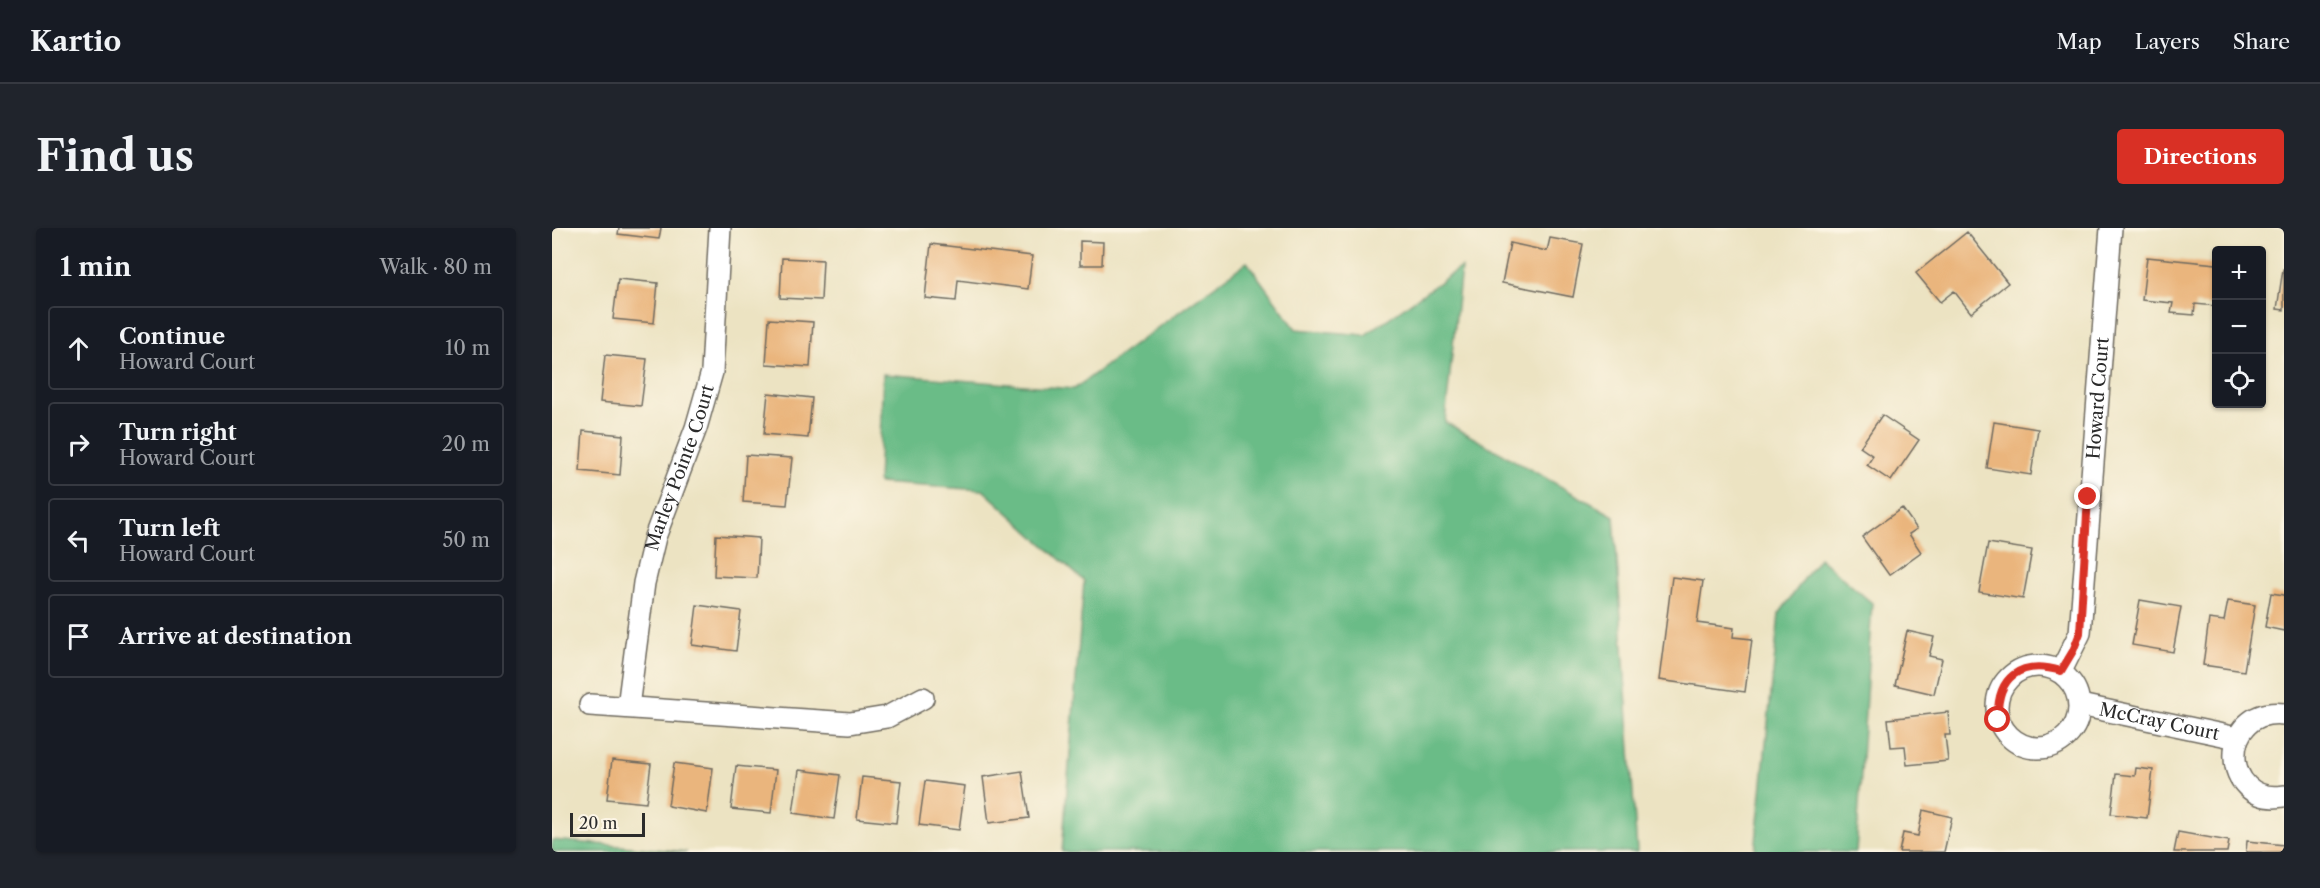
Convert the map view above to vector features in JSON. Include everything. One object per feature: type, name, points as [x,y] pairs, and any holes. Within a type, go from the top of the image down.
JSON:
[{"type":"street","name":"Marley Pointe Court","points":[[628,707],[644,583],[655,537],[696,428],[712,372],[720,228]]},
{"type":"street","name":"Howard Court","points":[[2061,671],[2080,633],[2110,228]]},
{"type":"street","points":[[2041,665],[2061,671],[2075,686],[2080,705],[2077,725],[2064,741],[2046,749],[2025,748],[2008,737],[1998,720],[1997,699],[2006,681],[2022,669],[2041,665]]},
{"type":"street","points":[[590,705],[850,723],[887,717],[923,698]]},
{"type":"street","name":"McCray Court","points":[[2080,705],[2237,738]]},
{"type":"street","name":"McCray Court","points":[[2284,714],[2269,714],[2245,727],[2237,738],[2234,759],[2241,779],[2250,789],[2262,796],[2284,796]]},
{"type":"green space","points":[[1247,262],[1296,329],[1365,335],[1461,267],[1445,422],[1614,516],[1637,852],[1062,852],[1084,581],[983,490],[878,483],[883,374],[1074,389]]},
{"type":"green space","points":[[1819,558],[1872,603],[1856,852],[1755,852],[1779,614]]},
{"type":"green space","points":[[552,840],[687,852],[552,852]]},
{"type":"building","points":[[619,228],[661,228],[659,239],[618,234]]},
{"type":"building","points":[[1967,232],[2008,283],[1971,313],[1954,291],[1940,302],[1916,273]]},
{"type":"building","points":[[1550,238],[1583,244],[1573,297],[1502,283],[1510,243],[1547,251]]},
{"type":"building","points":[[1080,241],[1103,242],[1102,265],[1080,265]]},
{"type":"building","points":[[931,244],[1032,256],[1028,289],[958,280],[956,301],[925,298]]},
{"type":"building","points":[[2147,257],[2212,264],[2212,306],[2195,304],[2194,315],[2171,313],[2173,303],[2142,300]]},
{"type":"building","points":[[782,258],[823,260],[821,300],[780,298]]},
{"type":"building","points":[[2284,269],[2284,310],[2277,309]]},
{"type":"building","points":[[618,279],[658,283],[654,323],[613,319]]},
{"type":"building","points":[[769,319],[813,322],[810,367],[766,364]]},
{"type":"building","points":[[605,355],[647,359],[641,406],[600,402]]},
{"type":"building","points":[[768,393],[812,398],[808,438],[764,434]]},
{"type":"building","points":[[1882,415],[1919,440],[1891,481],[1867,465],[1873,456],[1860,447]]},
{"type":"building","points":[[1994,422],[2038,429],[2031,475],[1987,468]]},
{"type":"building","points":[[583,431],[623,435],[620,475],[580,471]]},
{"type":"building","points":[[746,455],[792,458],[787,505],[743,502]]},
{"type":"building","points":[[1902,508],[1917,529],[1909,534],[1921,552],[1889,575],[1862,537]]},
{"type":"building","points":[[716,535],[759,538],[757,578],[714,576]]},
{"type":"building","points":[[1988,543],[2032,550],[2023,599],[1979,592]]},
{"type":"building","points":[[1672,577],[1703,581],[1697,623],[1734,628],[1733,637],[1752,639],[1745,692],[1659,680]]},
{"type":"building","points":[[2271,593],[2284,595],[2284,631],[2265,627]]},
{"type":"building","points":[[2140,600],[2181,607],[2173,652],[2132,645]]},
{"type":"building","points":[[2228,601],[2255,605],[2244,671],[2203,665],[2209,619],[2224,621]]},
{"type":"building","points":[[697,605],[741,611],[736,651],[692,645]]},
{"type":"building","points":[[1907,631],[1934,637],[1929,656],[1942,659],[1934,694],[1895,685]]},
{"type":"building","points":[[1948,712],[1950,735],[1945,735],[1948,761],[1907,765],[1905,746],[1891,747],[1888,719]]},
{"type":"building","points":[[612,760],[651,764],[646,803],[607,799]]},
{"type":"building","points":[[674,763],[713,768],[707,813],[668,806]]},
{"type":"building","points":[[736,766],[776,770],[771,813],[731,809]]},
{"type":"building","points":[[2136,768],[2153,770],[2147,818],[2111,814],[2116,774],[2135,776]]},
{"type":"building","points":[[799,770],[840,775],[834,819],[793,813]]},
{"type":"building","points":[[1022,771],[1029,818],[989,823],[983,777]]},
{"type":"building","points":[[862,777],[901,781],[896,823],[857,819]]},
{"type":"building","points":[[925,781],[965,786],[959,830],[919,825]]},
{"type":"building","points":[[1923,810],[1952,817],[1944,852],[1899,852],[1903,833],[1918,836]]},
{"type":"building","points":[[2178,832],[2229,841],[2227,852],[2174,852]]},
{"type":"building","points":[[2247,841],[2284,845],[2284,852],[2246,852]]},
{"type":"route","points":[[1998,720],[1997,699],[2006,681],[2022,669],[2041,665],[2061,671],[2073,651],[2080,633],[2088,497]]}]
